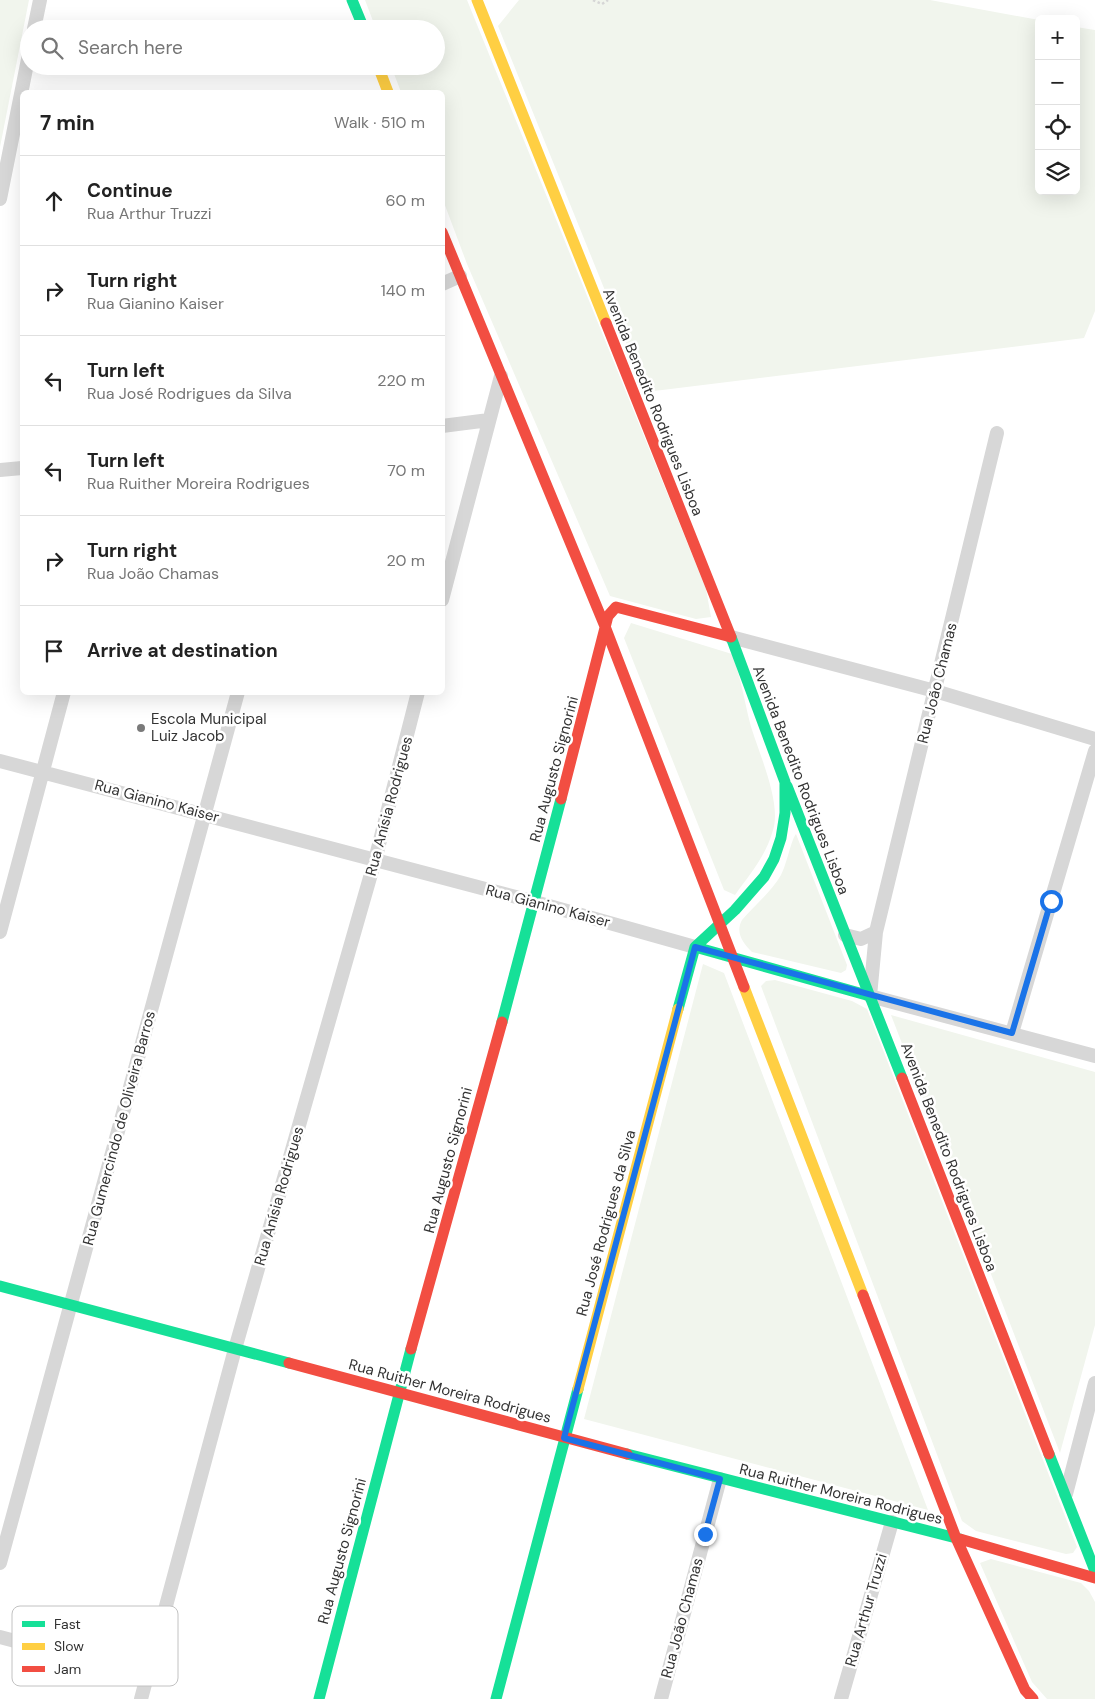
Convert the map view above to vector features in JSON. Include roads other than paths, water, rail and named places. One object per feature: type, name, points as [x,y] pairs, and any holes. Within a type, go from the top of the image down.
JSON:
[{"type":"main road","points":[[352,0],[360,20]]},
{"type":"main road","name":"Avenida Benedito Rodrigues Lisboa","points":[[477,0],[730,637],[785,782],[1095,1571]]},
{"type":"main road","points":[[381,75],[387,90]]},
{"type":"main road","points":[[445,239],[606,629],[956,1538],[1027,1696]]},
{"type":"main road","name":"Rua Augusto Signorini","points":[[319,1699],[400,1392],[535,902],[608,616],[616,607],[730,637]]},
{"type":"main road","points":[[695,947],[762,882],[777,856],[784,828],[785,782]]},
{"type":"main road","name":"Rua Gianino Kaiser","points":[[695,947],[870,996]]},
{"type":"main road","name":"Rua José Rodrigues da Silva","points":[[496,1699],[695,947]]},
{"type":"main road","name":"Rua Ruither Moreira Rodrigues","points":[[0,1286],[400,1392],[564,1438],[956,1538],[1095,1578]]},
{"type":"street","points":[[36,20],[40,0]]},
{"type":"street","points":[[22,90],[25,75]]},
{"type":"street","points":[[0,199],[20,99]]},
{"type":"street","points":[[445,271],[458,271]]},
{"type":"street","points":[[445,282],[458,271]]},
{"type":"street","points":[[445,589],[501,376]]},
{"type":"street","points":[[445,426],[489,420]]},
{"type":"street","name":"Rua João Chamas","points":[[870,996],[876,932],[997,433]]},
{"type":"street","points":[[0,470],[20,468]]},
{"type":"street","points":[[730,637],[935,691],[1095,739]]},
{"type":"street","points":[[0,932],[63,695]]},
{"type":"street","name":"Rua Gumercindo de Oliveira Barros","points":[[0,1563],[237,695]]},
{"type":"street","name":"Rua Anísia Rodrigues","points":[[166,1606],[235,1349],[375,860],[417,695]]},
{"type":"street","points":[[1012,1033],[1095,751]]},
{"type":"street","name":"Rua Gianino Kaiser","points":[[0,761],[43,770],[535,902],[695,947]]},
{"type":"street","points":[[845,935],[861,939],[876,932]]},
{"type":"street","name":"Rua Gianino Kaiser","points":[[870,996],[1095,1056]]},
{"type":"street","points":[[1066,1494],[1095,1383]]},
{"type":"street","name":"Rua João Chamas","points":[[661,1699],[720,1479]]},
{"type":"street","name":"Rua Arthur Truzzi","points":[[841,1699],[892,1522]]},
{"type":"street","name":"Rua Anísia Rodrigues","points":[[141,1699],[144,1686]]},
{"type":"place","name":"Escola Municipal Luiz Jacob","points":[[141,728]]}]
